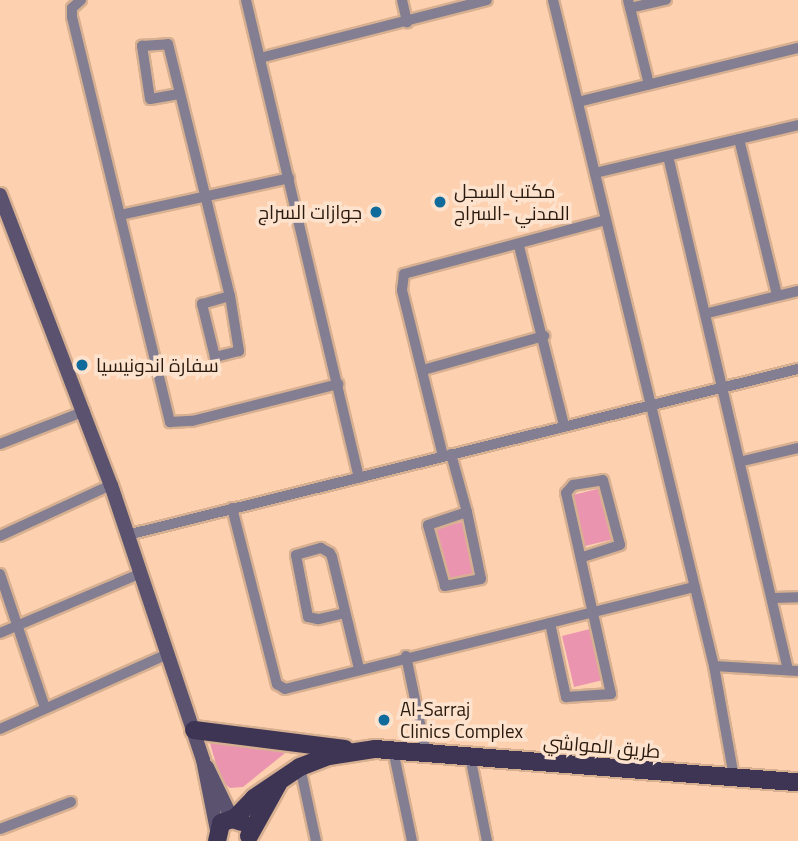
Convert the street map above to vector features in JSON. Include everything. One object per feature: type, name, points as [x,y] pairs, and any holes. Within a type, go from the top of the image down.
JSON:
[{"type":"main road","points":[[194,730],[355,750]]},
{"type":"main road","name":"طريق المواشي","points":[[216,837],[233,819],[300,767],[355,750],[426,752],[798,782]]},
{"type":"main road","name":"طريق المواشي","points":[[249,840],[282,779]]},
{"type":"main road","points":[[233,819],[245,824],[249,840]]},
{"type":"street","points":[[82,0],[72,8],[72,17],[170,422],[192,421],[338,384]]},
{"type":"street","points":[[246,0],[359,478]]},
{"type":"street","points":[[402,0],[407,22]]},
{"type":"street","points":[[260,58],[487,0]]},
{"type":"street","points":[[553,0],[715,666],[734,777]]},
{"type":"street","points":[[649,84],[629,4],[666,0]]},
{"type":"street","points":[[179,94],[150,99],[142,46],[168,44],[207,197],[230,296],[239,351],[215,358],[202,304],[230,296]]},
{"type":"street","points":[[578,102],[798,48]]},
{"type":"street","points":[[595,173],[798,125]]},
{"type":"street","points":[[739,139],[777,295]]},
{"type":"street","points":[[668,156],[793,670],[715,666]]},
{"type":"street","points":[[120,215],[289,178]]},
{"type":"street","points":[[0,195],[85,411],[204,760],[233,819]]},
{"type":"street","points":[[467,512],[428,525],[445,586],[481,579],[467,512],[447,455],[401,290],[404,274],[519,246],[605,220]]},
{"type":"street","points":[[519,246],[544,336],[564,425]]},
{"type":"street","points":[[708,313],[798,291]]},
{"type":"street","points":[[423,370],[544,336]]},
{"type":"street","points":[[127,535],[798,369]]},
{"type":"street","points":[[0,444],[85,411]]},
{"type":"street","points":[[743,461],[798,448]]},
{"type":"street","points":[[550,623],[566,697],[606,697],[611,691],[566,489],[603,480],[620,545],[582,557]]},
{"type":"street","points":[[0,536],[111,485]]},
{"type":"street","points":[[232,508],[280,688],[550,623],[594,609],[695,587]]},
{"type":"street","points":[[345,613],[318,619],[308,617],[296,555],[321,548],[330,553],[345,613],[359,669]]},
{"type":"street","points":[[0,574],[45,708]]},
{"type":"street","points":[[0,633],[139,574]]},
{"type":"street","points":[[774,598],[798,597]]},
{"type":"street","points":[[0,729],[168,654]]},
{"type":"street","points":[[406,656],[426,752]]},
{"type":"street","points":[[393,750],[412,841]]},
{"type":"street","points":[[470,756],[487,841]]},
{"type":"street","points":[[204,760],[216,837]]},
{"type":"street","points":[[300,767],[316,841]]},
{"type":"street","points":[[0,829],[71,802]]},
{"type":"shaded area","points":[[601,488],[614,539],[585,546],[573,495]]},
{"type":"shaded area","points":[[462,522],[475,573],[446,580],[434,529]]},
{"type":"shaded area","points":[[590,629],[603,680],[574,687],[562,636]]},
{"type":"shaded area","points":[[207,733],[295,745],[243,787],[230,788],[221,781]]},
{"type":"place","name":"مكتب السجل المدني -السراج","points":[[440,202]]},
{"type":"place","name":"جوازات السراج","points":[[376,212]]},
{"type":"place","name":"سفارة اندونيسيا","points":[[82,365]]},
{"type":"place","name":"Al-Sarraj Clinics Complex","points":[[384,720]]}]
